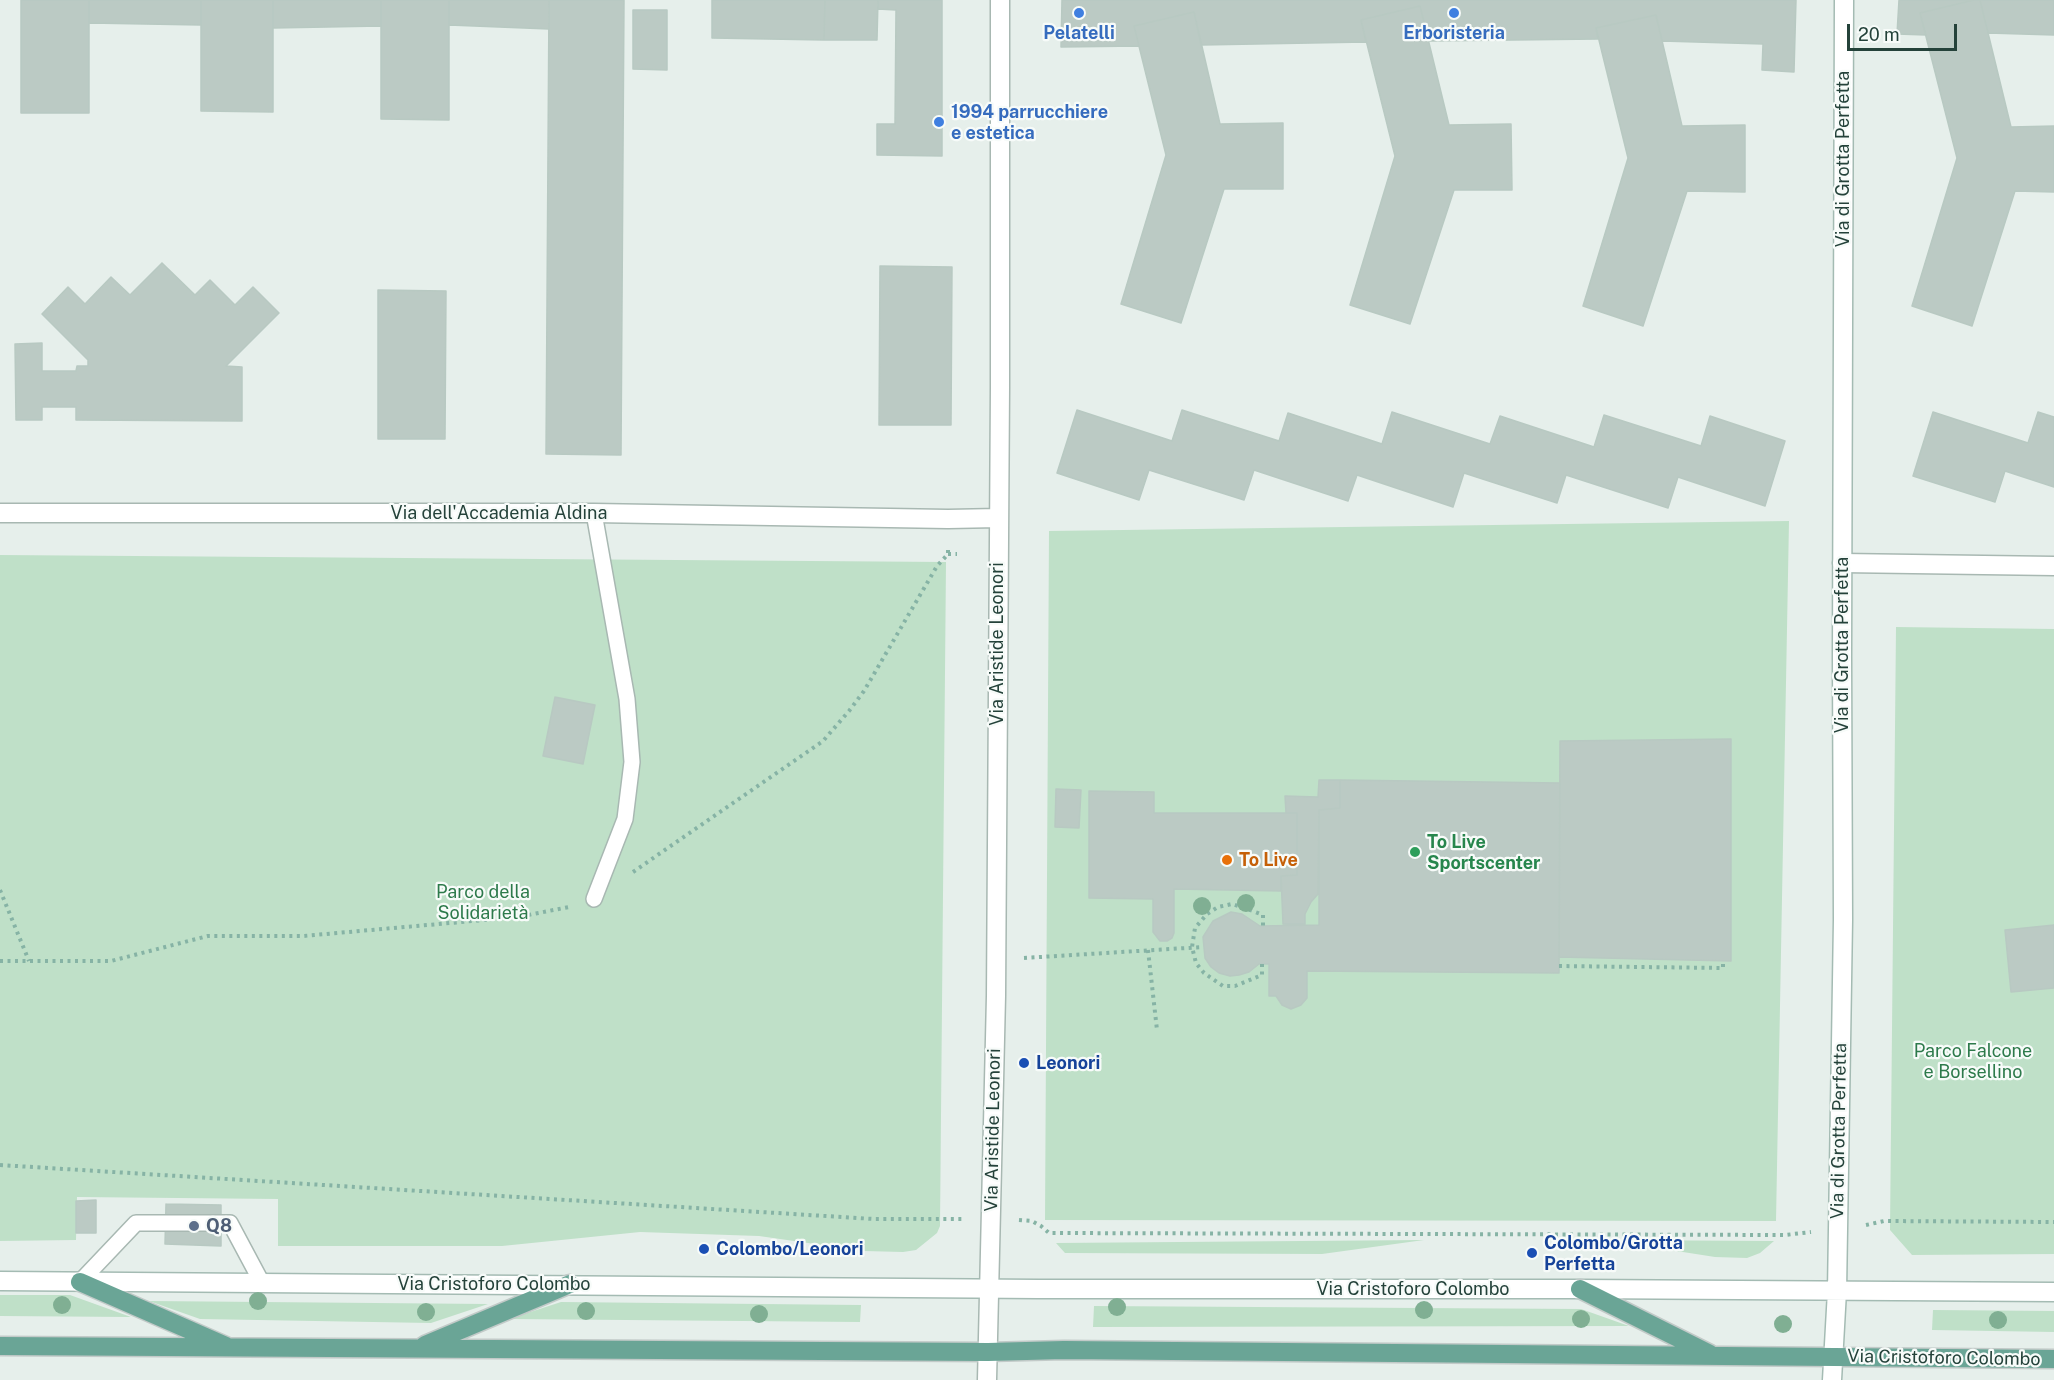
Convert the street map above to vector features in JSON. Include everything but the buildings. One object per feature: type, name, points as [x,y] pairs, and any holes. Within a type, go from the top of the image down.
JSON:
[{"type":"main road","points":[[80,1282],[233,1349]]},
{"type":"main road","points":[[416,1349],[570,1284]]},
{"type":"main road","points":[[1580,1289],[1714,1356]]},
{"type":"main road","name":"Via Cristoforo Colombo","points":[[0,1346],[988,1352],[1076,1350],[2054,1359]]},
{"type":"street","name":"Via Aristide Leonori","points":[[989,1287],[996,960],[1000,0]]},
{"type":"street","name":"Via di Grotta Perfetta","points":[[1836,1291],[1843,920],[1844,0]]},
{"type":"street","name":"Via dell'Accademia Aldina","points":[[0,513],[594,513],[998,518]]},
{"type":"street","points":[[1842,563],[2054,566]]},
{"type":"street","name":"Via Cristoforo Colombo","points":[[0,1281],[1038,1289],[2054,1292]]},
{"type":"street","points":[[987,1380],[989,1287]]},
{"type":"street","name":"Via Cristoforo Colombo","points":[[1832,1380],[1836,1291]]},
{"type":"lane","points":[[594,513],[627,699],[632,762],[625,819],[594,899]]},
{"type":"lane","points":[[80,1282],[136,1223],[230,1223],[262,1283]]},
{"type":"path","points":[[632,873],[823,741],[864,691],[937,566],[948,552],[957,554]]},
{"type":"path","points":[[0,890],[29,961]]},
{"type":"path","points":[[0,961],[111,961],[208,936],[303,936],[518,917],[561,910],[594,899]]},
{"type":"path","points":[[1263,926],[1263,915],[1232,904],[1218,907],[1207,914],[1195,928],[1192,947],[1196,963],[1204,973],[1223,986],[1235,986],[1262,975],[1269,975]]},
{"type":"path","points":[[996,960],[1203,947]]},
{"type":"path","points":[[1148,950],[1157,1030]]},
{"type":"path","points":[[1559,966],[1723,968],[1723,961]]},
{"type":"path","points":[[1262,964],[1262,975]]},
{"type":"path","points":[[0,1165],[874,1219],[951,1219]]},
{"type":"path","points":[[1025,1220],[1032,1221],[1049,1233],[1794,1234]]},
{"type":"path","points":[[1870,1224],[1884,1221],[2054,1222]]},
{"type":"green space","name":"To Live Sportscenter","points":[[1789,521],[1776,1221],[1045,1220],[1049,531]]},
{"type":"green space","name":"Parco della Solidarietà","points":[[0,555],[946,562],[940,1226],[937,1233],[916,1250],[903,1252],[864,1251],[759,1236],[640,1232],[502,1246],[278,1246],[278,1199],[77,1197],[76,1240],[0,1241]]},
{"type":"green space","name":"Parco Falcone e Borsellino","points":[[1896,627],[2054,629],[2054,1254],[1912,1255],[1890,1230]]},
{"type":"green space","points":[[1424,1240],[1322,1254],[1065,1253],[1056,1243]]},
{"type":"green space","points":[[1606,1240],[1774,1241],[1760,1253],[1747,1258],[1715,1257]]},
{"type":"green space","points":[[0,1295],[70,1295],[131,1317],[0,1316]]},
{"type":"green space","points":[[149,1301],[488,1304],[431,1323],[200,1319]]},
{"type":"green space","points":[[561,1302],[861,1305],[860,1322],[509,1319]]},
{"type":"green space","points":[[1094,1306],[1581,1309],[1629,1326],[1093,1327]]},
{"type":"green space","points":[[1933,1310],[2054,1311],[2054,1332],[1932,1330]]},
{"type":"place","name":"Pelatelli","points":[[1079,13]]},
{"type":"place","name":"Erboristeria","points":[[1454,13]]},
{"type":"place","name":"1994 parrucchiere e estetica","points":[[939,122]]},
{"type":"place","name":"To Live Sportscenter","points":[[1415,852]]},
{"type":"place","name":"To Live","points":[[1227,860]]},
{"type":"place","name":"Leonori","points":[[1024,1063]]},
{"type":"place","name":"Q8","points":[[194,1226]]},
{"type":"place","name":"Colombo/Leonori","points":[[704,1249]]},
{"type":"place","name":"Colombo/Grotta Perfetta","points":[[1532,1253]]}]
